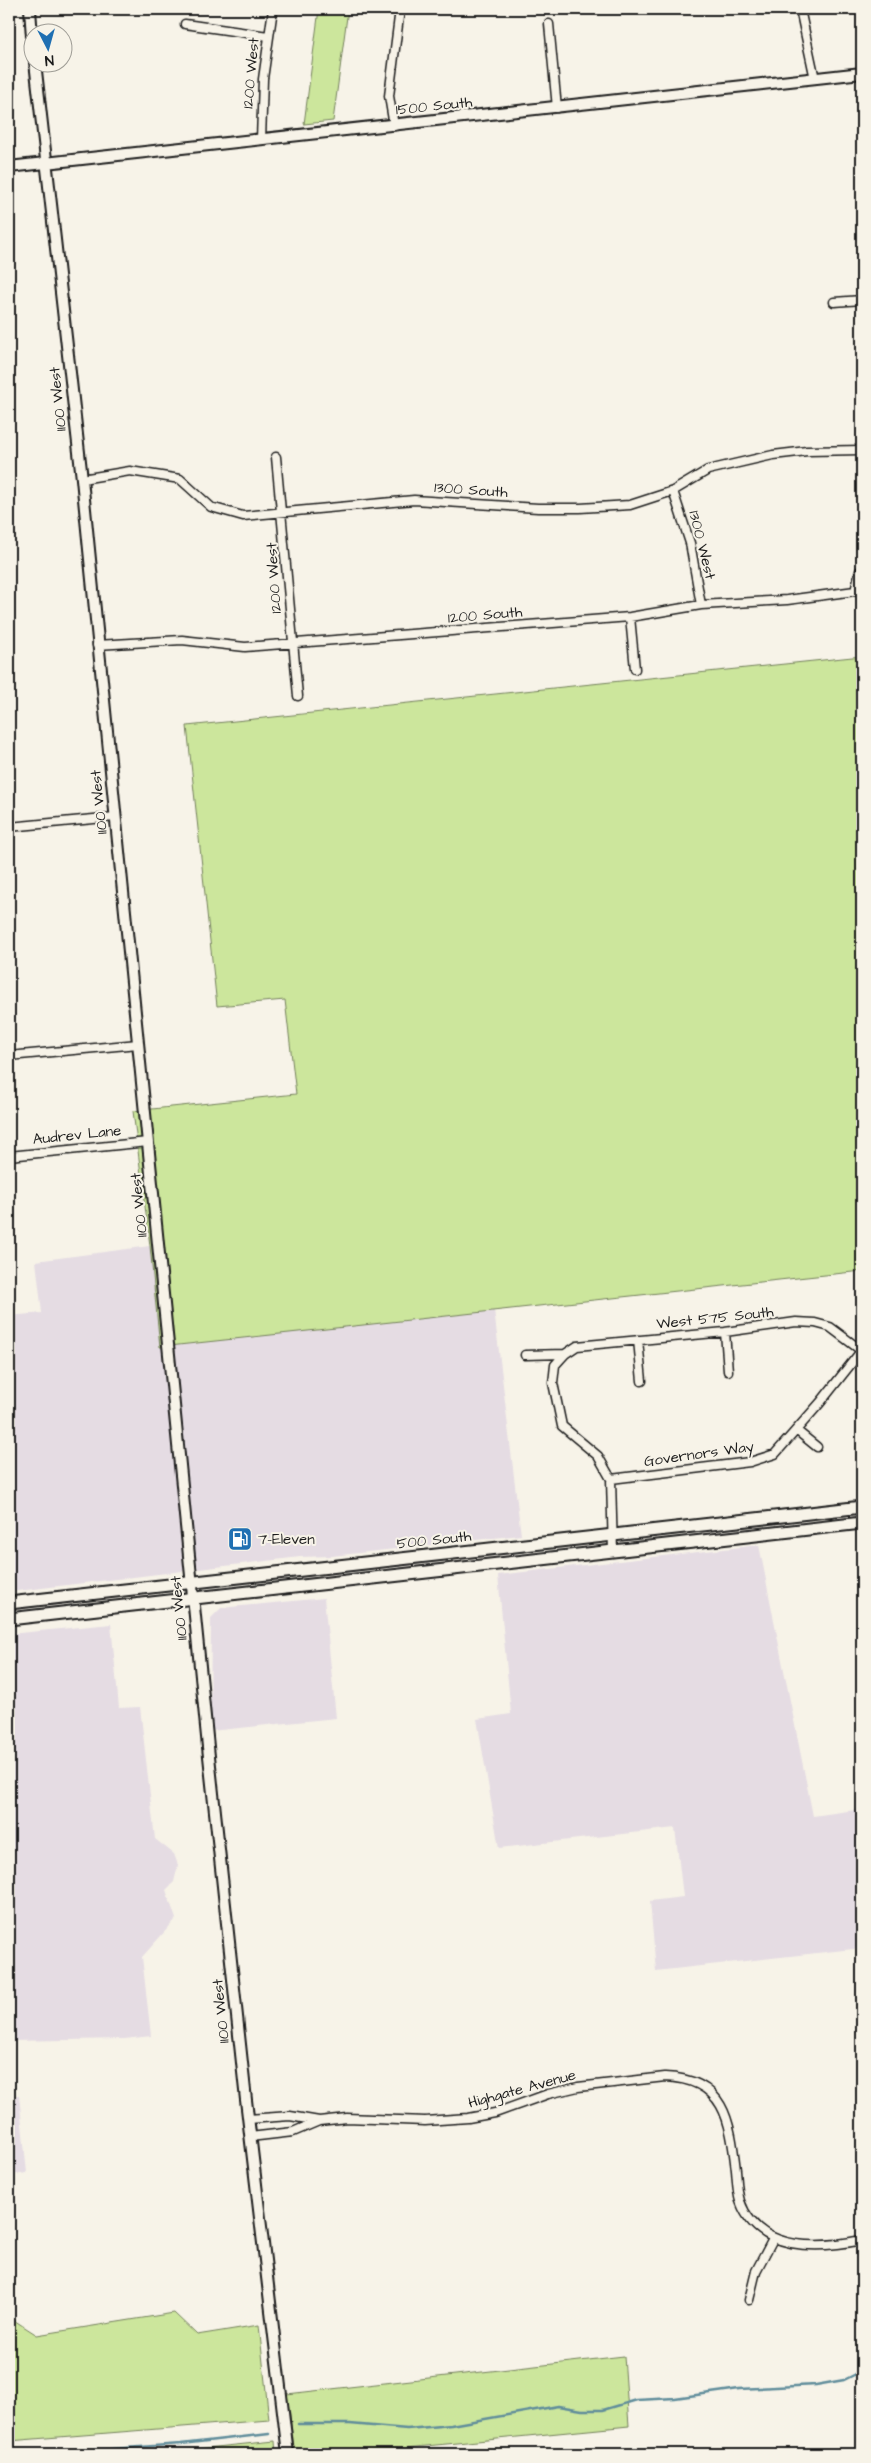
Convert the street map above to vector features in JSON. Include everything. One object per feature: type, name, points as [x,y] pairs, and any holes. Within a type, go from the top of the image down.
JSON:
[{"type":"main road","name":"500 South","points":[[9,1603],[862,1507]]},
{"type":"main road","name":"500 South","points":[[9,1619],[862,1523]]},
{"type":"street","points":[[30,9],[31,22]]},
{"type":"street","name":"1200 West","points":[[261,140],[261,106],[268,36],[273,9]]},
{"type":"street","points":[[394,126],[390,96],[400,9]]},
{"type":"street","points":[[800,9],[815,79]]},
{"type":"street","points":[[185,24],[268,36]]},
{"type":"street","points":[[549,24],[557,108]]},
{"type":"street","name":"1100 West","points":[[36,72],[82,479],[193,1598],[250,2138],[288,2454]]},
{"type":"street","name":"1500 South","points":[[9,167],[862,73]]},
{"type":"street","points":[[834,302],[862,300]]},
{"type":"street","name":"1300 South","points":[[82,479],[130,471],[180,479],[211,507],[243,516],[414,500],[538,508],[580,508],[630,505],[673,491],[708,470],[764,457],[807,451],[862,450]]},
{"type":"street","name":"1200 West","points":[[276,457],[283,512],[298,696]]},
{"type":"street","name":"1300 West","points":[[673,491],[690,543],[701,605]]},
{"type":"street","name":"1200 South","points":[[97,645],[182,640],[245,647],[630,617],[701,605],[787,600],[855,591],[860,571]]},
{"type":"street","points":[[630,617],[634,669]]},
{"type":"street","points":[[9,826],[115,817]]},
{"type":"street","points":[[9,1056],[138,1044]]},
{"type":"street","name":"Audrev Lane","points":[[9,1156],[148,1142]]},
{"type":"street","name":"West 575 South","points":[[565,1354],[577,1346],[725,1332],[796,1322],[815,1323],[830,1327],[862,1351]]},
{"type":"street","points":[[725,1332],[728,1372]]},
{"type":"street","points":[[638,1340],[642,1381]]},
{"type":"street","name":"Governors Way","points":[[611,1479],[764,1459],[776,1454],[862,1351]]},
{"type":"street","points":[[525,1355],[565,1354]]},
{"type":"street","points":[[565,1354],[554,1365],[553,1383],[562,1426],[598,1456],[611,1479],[611,1536],[613,1552]]},
{"type":"street","points":[[796,1430],[817,1447]]},
{"type":"street","name":"Highgate Avenue","points":[[248,2119],[290,2116],[320,2121],[363,2117],[425,2121],[468,2118],[502,2111],[562,2090],[594,2084],[665,2077],[691,2080],[704,2087],[722,2106],[732,2132],[740,2199],[752,2222],[773,2238],[808,2245],[862,2240]]},
{"type":"street","name":"Highgate Avenue","points":[[250,2138],[293,2132],[320,2121]]},
{"type":"street","points":[[750,2300],[756,2271],[773,2238]]},
{"type":"shaded area","points":[[150,1246],[160,1347],[494,1310],[521,1535],[332,1556],[300,1557],[9,1592],[9,1316],[42,1313],[36,1261]]},
{"type":"shaded area","points":[[759,1545],[813,1816],[862,1809],[862,1948],[656,1971],[650,1901],[683,1897],[675,1828],[499,1848],[477,1719],[511,1714],[498,1575]]},
{"type":"shaded area","points":[[324,1598],[336,1718],[210,1731],[211,1618],[221,1608]]},
{"type":"shaded area","points":[[111,1624],[119,1708],[140,1707],[155,1839],[174,1854],[178,1865],[174,1882],[166,1890],[176,1919],[142,1957],[151,2036],[124,2039],[9,2041],[9,1634]]},
{"type":"shaded area","points":[[19,2095],[27,2173],[9,2175],[9,2096]]},
{"type":"green space","points":[[319,9],[348,9],[333,121],[304,124]]},
{"type":"green space","points":[[862,656],[862,1271],[160,1347],[150,1246],[133,1111],[296,1094],[285,1000],[217,1006],[187,726]]},
{"type":"green space","points":[[174,2313],[197,2335],[259,2325],[269,2420],[9,2441],[9,2317],[37,2335]]},
{"type":"green space","points":[[624,2356],[629,2426],[345,2454],[295,2454],[287,2394]]},
{"type":"green space","points":[[275,2441],[276,2454],[147,2454]]},
{"type":"waterway","points":[[298,2424],[350,2424],[407,2429],[451,2425],[558,2406],[582,2410],[603,2410],[637,2400],[675,2398],[739,2389],[816,2385],[844,2380],[862,2371]]},
{"type":"waterway","points":[[44,2454],[181,2444],[269,2434]]},
{"type":"place","name":"7-Eleven","points":[[240,1539]]}]
